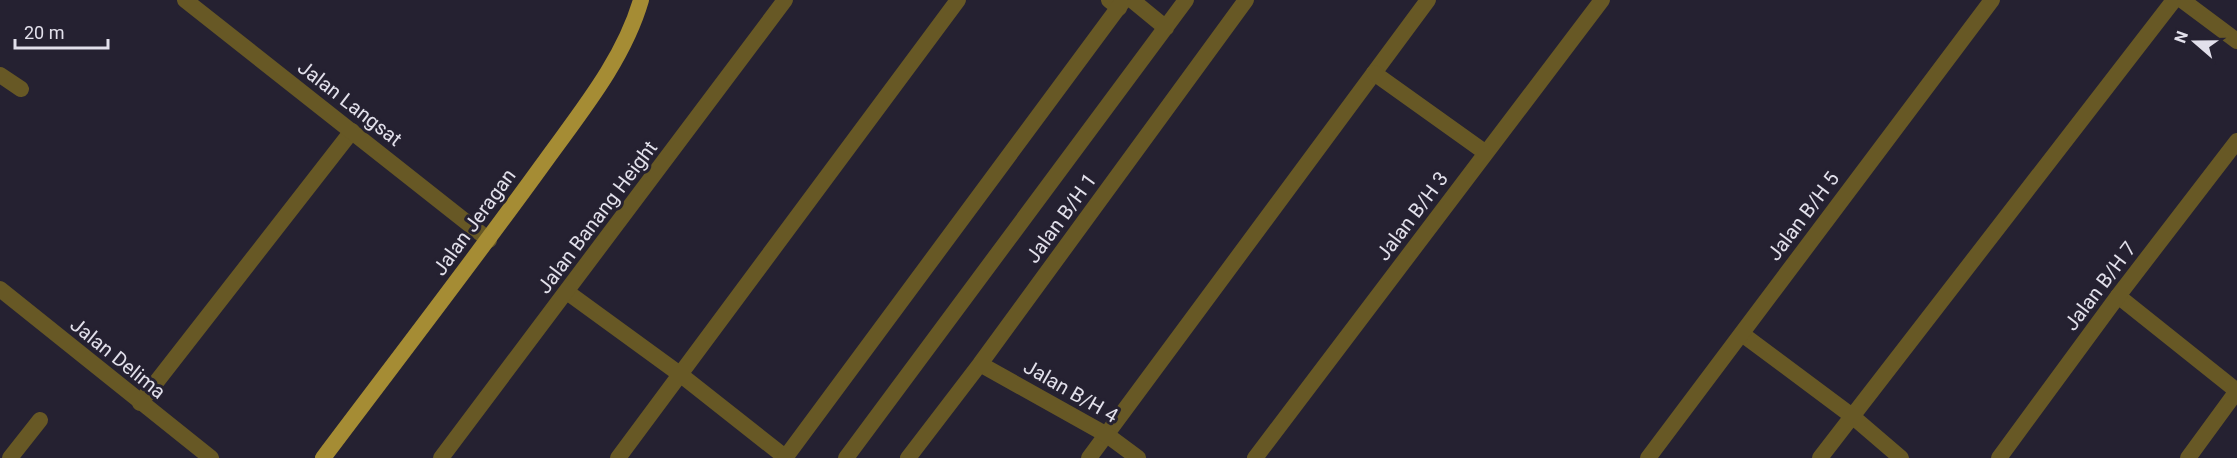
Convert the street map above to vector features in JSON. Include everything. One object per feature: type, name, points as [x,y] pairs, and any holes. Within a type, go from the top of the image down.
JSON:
[{"type":"main road","name":"Jalan Jeragan","points":[[323,458],[489,240],[597,88],[634,25],[641,0]]},
{"type":"street","name":"Jalan Langsat","points":[[185,0],[489,240]]},
{"type":"street","name":"Jalan Banang Height","points":[[441,458],[785,0]]},
{"type":"street","points":[[618,458],[958,0]]},
{"type":"street","points":[[846,458],[1186,0]]},
{"type":"street","name":"Jalan B/H 1","points":[[908,458],[980,364],[1246,0]]},
{"type":"street","points":[[1089,458],[1428,0]]},
{"type":"street","name":"Jalan B/H 3","points":[[1255,458],[1602,0]]},
{"type":"street","name":"Jalan B/H 5","points":[[1648,458],[1992,0]]},
{"type":"street","points":[[1820,458],[2174,0]]},
{"type":"street","points":[[2182,0],[2237,41]]},
{"type":"street","points":[[567,292],[681,375],[785,458],[1121,2],[1166,28]]},
{"type":"street","points":[[1374,72],[1486,153]]},
{"type":"street","points":[[0,75],[21,89]]},
{"type":"street","points":[[140,402],[352,131]]},
{"type":"street","name":"Jalan B/H 7","points":[[1999,458],[2118,296],[2237,141]]},
{"type":"street","name":"Jalan Delima","points":[[0,289],[211,458]]},
{"type":"street","points":[[2118,296],[2237,391],[2188,458]]},
{"type":"street","points":[[1742,334],[1852,416],[1901,458]]},
{"type":"street","name":"Jalan B/H 4","points":[[980,364],[1107,435],[1138,458]]},
{"type":"street","points":[[10,458],[40,420]]}]
